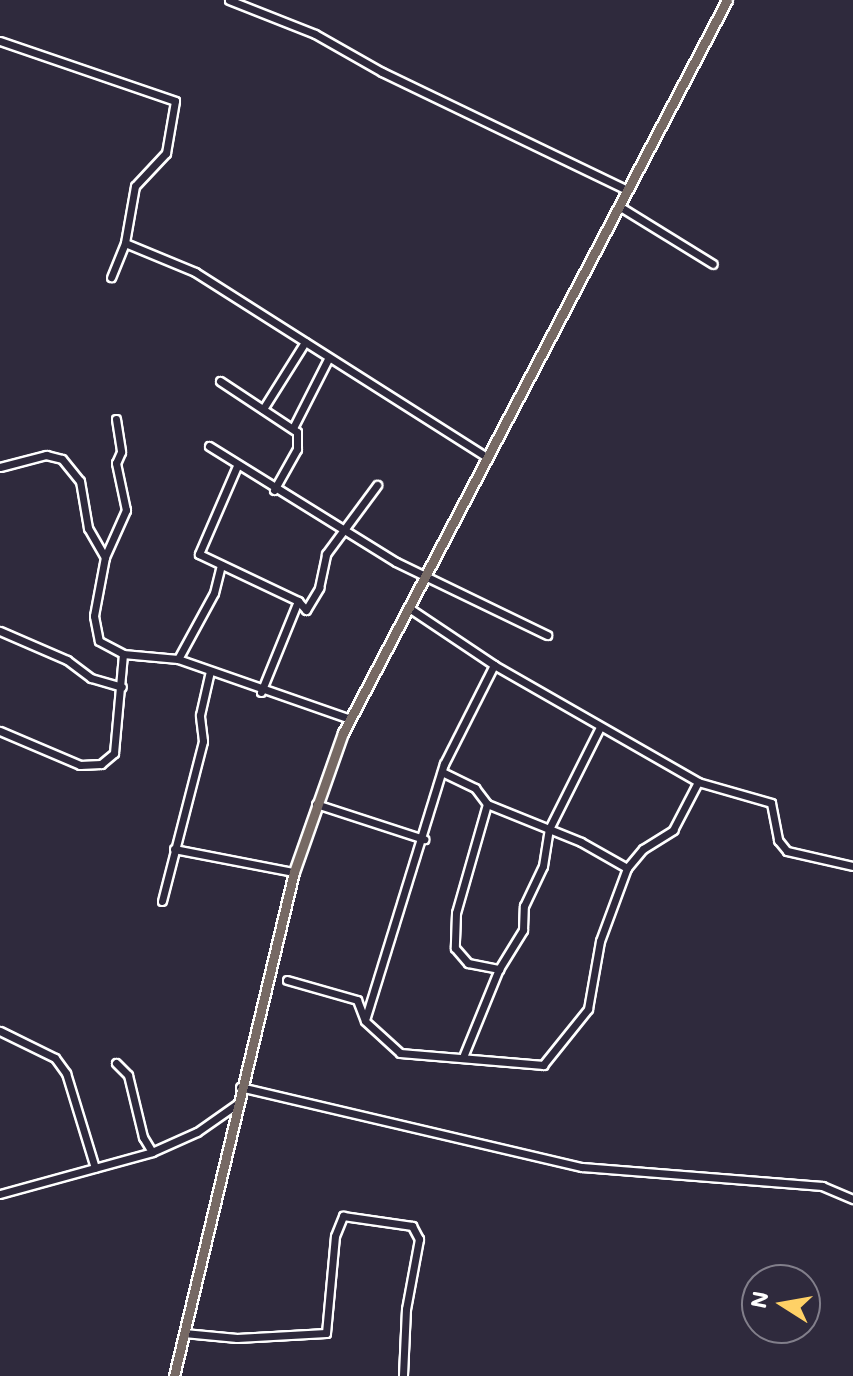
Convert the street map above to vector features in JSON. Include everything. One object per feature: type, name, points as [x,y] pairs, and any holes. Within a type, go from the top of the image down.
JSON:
[{"type":"main road","points":[[174,1376],[240,1087],[294,872],[316,804],[350,719],[727,0]]},
{"type":"street","points":[[229,0],[315,34],[382,72],[627,190]]},
{"type":"street","points":[[0,41],[175,101],[166,153],[135,186],[125,243],[111,277]]},
{"type":"street","points":[[619,206],[713,264]]},
{"type":"street","points":[[125,243],[195,272],[487,457]]},
{"type":"street","points":[[263,409],[305,342]]},
{"type":"street","points":[[293,428],[328,359]]},
{"type":"street","points":[[220,381],[293,428],[299,439],[297,449],[274,490]]},
{"type":"street","points":[[116,419],[121,452],[116,463],[126,510],[105,557],[95,628],[99,641],[123,654],[178,659],[261,692],[350,719]]},
{"type":"street","points":[[209,446],[340,530],[547,635]]},
{"type":"street","points":[[0,467],[46,455],[62,459],[80,481],[88,528],[105,557]]},
{"type":"street","points":[[237,466],[198,549],[298,601],[306,610],[340,530],[377,485]]},
{"type":"street","points":[[178,659],[221,578],[220,563]]},
{"type":"street","points":[[261,692],[298,601]]},
{"type":"street","points":[[409,608],[494,665],[698,782],[771,803],[778,840],[787,851],[853,866]]},
{"type":"street","points":[[0,631],[67,660],[91,678],[122,687]]},
{"type":"street","points":[[0,731],[95,767],[114,753],[123,654]]},
{"type":"street","points":[[366,1017],[398,906],[424,839],[442,772],[494,665]]},
{"type":"street","points":[[162,901],[203,741],[200,715],[210,671]]},
{"type":"street","points":[[463,1057],[499,969],[523,930],[524,906],[543,866],[549,829],[600,727]]},
{"type":"street","points":[[442,772],[475,788],[487,804],[549,829],[627,868]]},
{"type":"street","points":[[287,980],[352,997],[393,1051],[537,1066],[549,1062],[588,1009],[600,941],[627,868],[643,849],[673,830],[698,782]]},
{"type":"street","points":[[316,804],[424,839]]},
{"type":"street","points":[[487,804],[452,934],[459,956],[499,969]]},
{"type":"street","points":[[174,849],[294,872]]},
{"type":"street","points":[[0,1031],[55,1058],[66,1073],[95,1168]]},
{"type":"street","points":[[116,1063],[128,1075],[143,1137],[152,1152]]},
{"type":"street","points":[[240,1087],[582,1167],[822,1186],[853,1199]]},
{"type":"street","points":[[0,1194],[152,1152],[197,1132],[237,1104]]},
{"type":"street","points":[[184,1333],[237,1338],[326,1333],[335,1236],[343,1216],[412,1226],[419,1239],[406,1309],[403,1376]]}]
